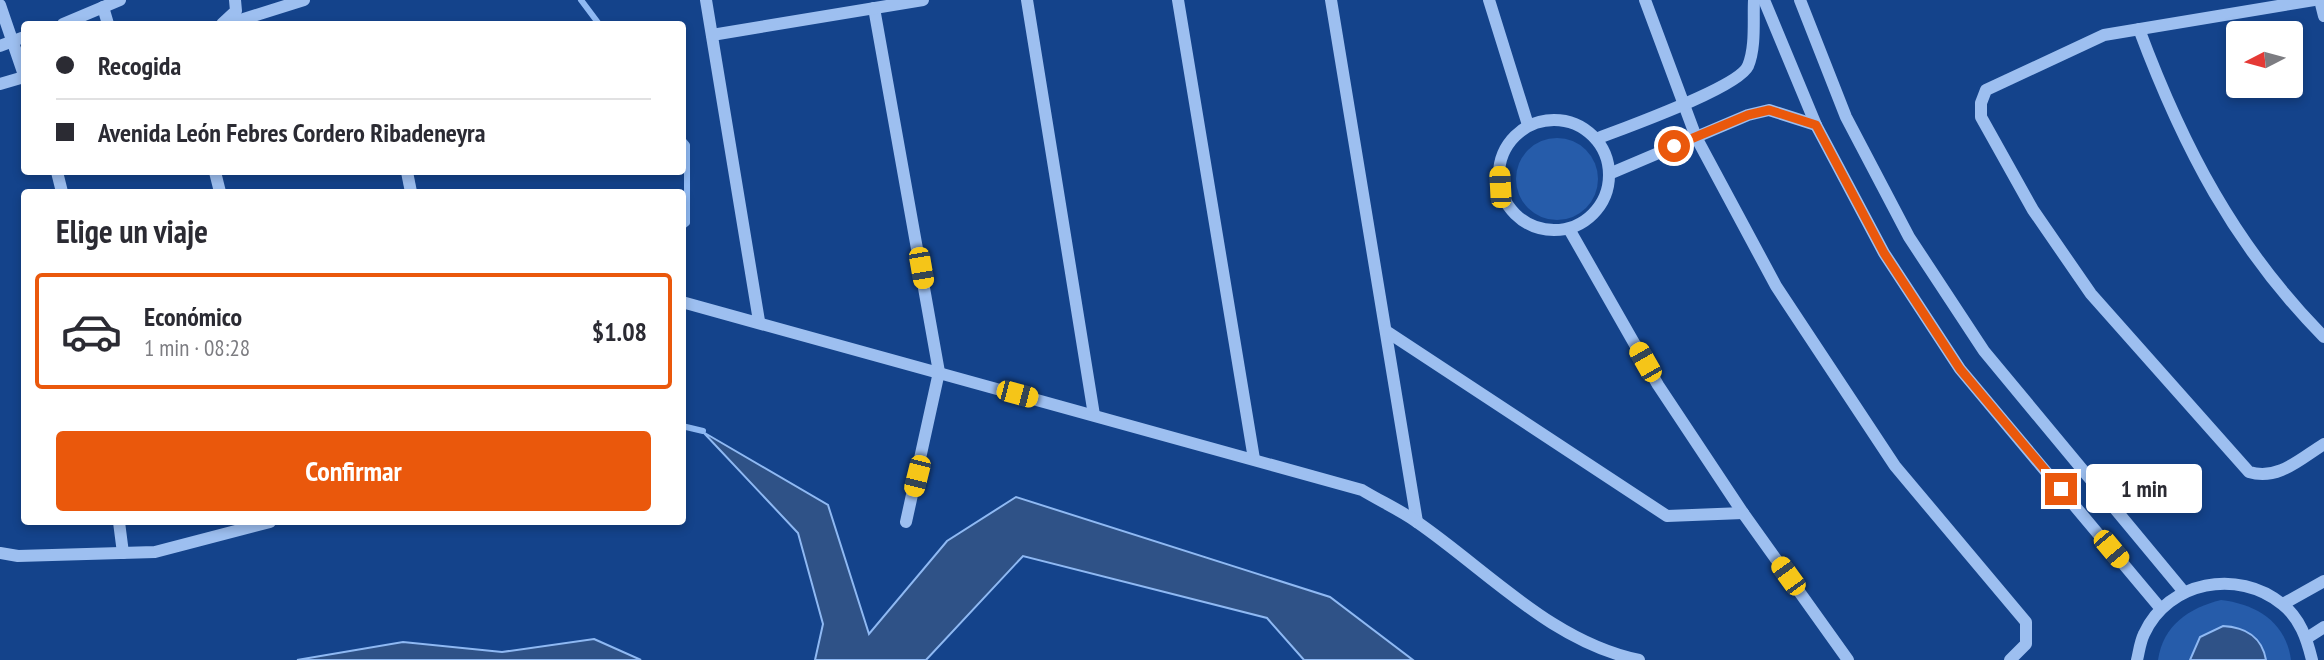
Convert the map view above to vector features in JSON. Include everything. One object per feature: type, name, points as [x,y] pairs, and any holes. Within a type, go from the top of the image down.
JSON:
[{"type":"street","points":[[70,21],[120,0]]},
{"type":"street","points":[[225,21],[236,11],[236,0]]},
{"type":"street","points":[[706,0],[759,321]]},
{"type":"street","points":[[712,36],[923,0]]},
{"type":"street","points":[[1027,0],[1094,415]]},
{"type":"street","points":[[1178,0],[1254,459]]},
{"type":"street","points":[[1331,0],[1416,522]]},
{"type":"street","points":[[1489,0],[1528,125]]},
{"type":"street","points":[[1645,0],[1696,137],[1776,286],[1895,466],[2026,622],[2026,644],[2010,660]]},
{"type":"street","points":[[1596,139],[1682,105],[1740,76],[1748,66],[1754,0]]},
{"type":"street","points":[[1764,0],[1816,125],[1884,253],[1960,369],[2161,609]]},
{"type":"street","points":[[1800,0],[1846,117],[1909,237],[1984,351],[2184,592]]},
{"type":"street","points":[[2324,16],[2317,0],[2104,35],[1986,90],[1981,103],[1981,117],[2033,210],[2091,293],[2249,472],[2262,476],[2276,474],[2324,444]]},
{"type":"street","points":[[237,21],[294,1]]},
{"type":"street","points":[[0,5],[19,39],[0,46]]},
{"type":"street","points":[[103,7],[107,21]]},
{"type":"street","points":[[874,8],[939,372],[906,522]]},
{"type":"street","points":[[2139,29],[2165,98],[2200,172],[2248,247],[2298,311],[2324,337]]},
{"type":"street","points":[[0,84],[21,77]]},
{"type":"street","points":[[1609,174],[1748,115],[1769,110],[1816,125]]},
{"type":"street","points":[[1546,120],[1564,120],[1582,127],[1596,139],[1606,156],[1609,174],[1606,192],[1598,208],[1585,221],[1569,229],[1534,227],[1518,217],[1506,204],[1499,178],[1504,151],[1514,136],[1528,125],[1546,120]]},
{"type":"street","points":[[1569,229],[1658,385],[1743,513],[1848,660]]},
{"type":"street","points":[[686,303],[759,321],[1362,490],[1416,522],[1551,624],[1614,655],[1639,660]]},
{"type":"street","points":[[1386,331],[1667,516],[1743,513]]},
{"type":"street","points":[[119,525],[123,553]]},
{"type":"street","points":[[0,553],[18,556],[155,552],[258,525]]},
{"type":"street","points":[[2283,604],[2324,581]]},
{"type":"street","points":[[2137,660],[2144,633],[2161,609],[2184,592],[2209,583],[2236,583],[2260,590],[2283,604],[2307,638],[2312,660]]},
{"type":"street","points":[[2307,638],[2324,627]]},
{"type":"shaded area","points":[[1557,138],[1573,141],[1586,150],[1595,163],[1598,179],[1595,195],[1586,208],[1573,217],[1557,220],[1541,217],[1528,208],[1519,195],[1516,179],[1519,163],[1528,150],[1541,141]]},
{"type":"shaded area","points":[[703,432],[828,505],[869,634],[947,541],[1016,497],[1330,597],[1413,660],[1304,660],[1267,618],[1023,556],[926,660],[815,660],[823,624],[798,533]]},
{"type":"shaded area","points":[[2221,600],[2246,606],[2267,617],[2283,635],[2291,660],[2158,660],[2165,637],[2179,620],[2198,608]]},
{"type":"shaded area","points":[[2223,626],[2238,628],[2251,635],[2261,645],[2266,660],[2190,660],[2200,637]]},
{"type":"shaded area","points":[[594,639],[641,660],[297,660],[403,642],[502,652]]},
{"type":"waterway","points":[[581,0],[597,21]]},
{"type":"waterway","points":[[686,144],[686,224]]},
{"type":"waterway","points":[[686,427],[703,431]]},
{"type":"route","points":[[1674,146],[1734,120],[1769,110],[1816,125],[1884,253],[1960,369],[2061,489]]}]
